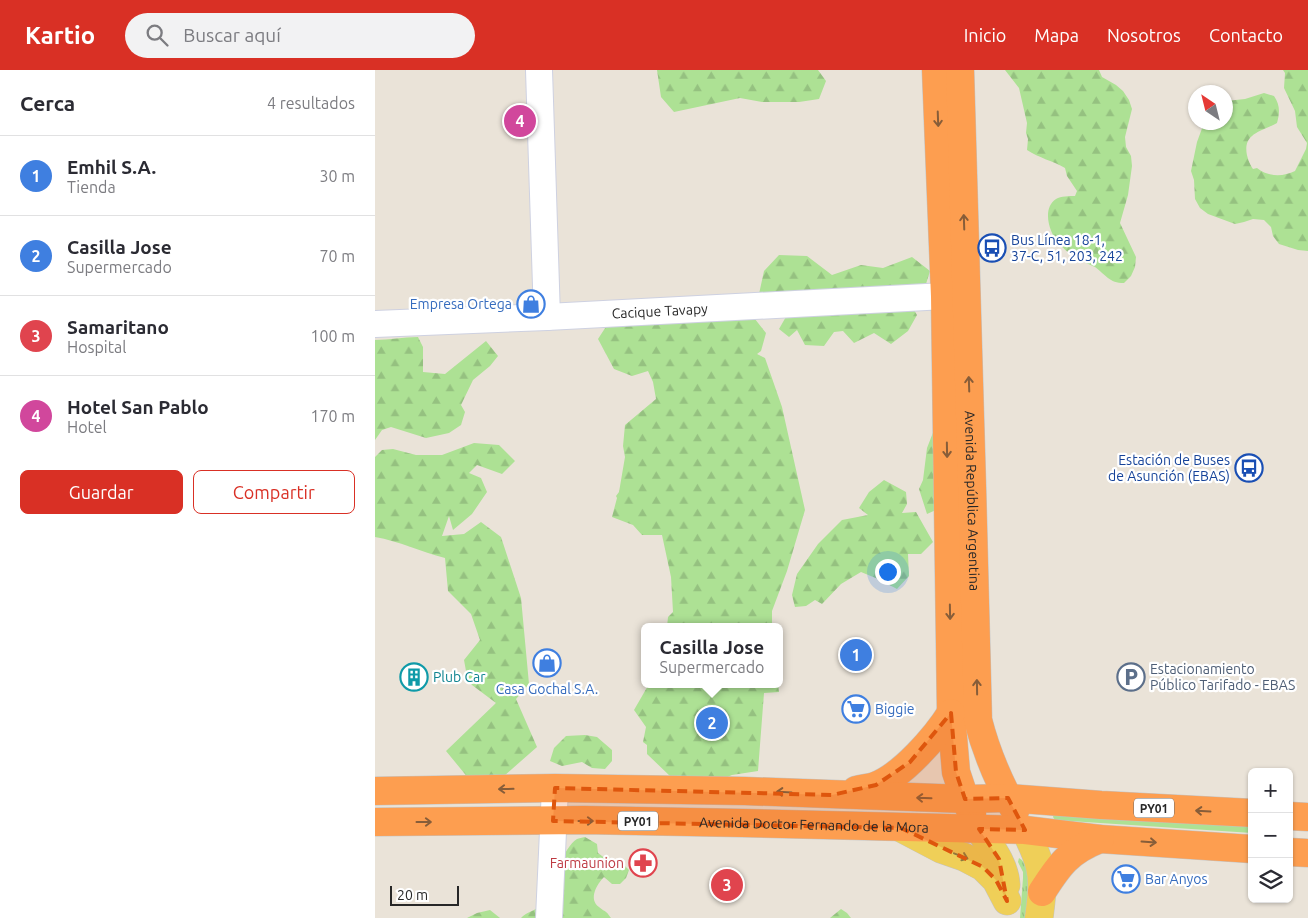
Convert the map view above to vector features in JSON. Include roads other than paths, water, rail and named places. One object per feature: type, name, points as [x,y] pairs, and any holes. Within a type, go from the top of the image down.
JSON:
[{"type":"highway","name":"Avenida República Argentina","points":[[936,70],[945,296],[951,713],[956,772],[965,799],[979,829]]},
{"type":"highway","name":"Avenida República Argentina","points":[[960,70],[978,720],[981,735],[993,767],[1025,830]]},
{"type":"highway","points":[[832,795],[876,786],[897,773],[937,735],[951,713]]},
{"type":"highway","points":[[981,735],[1003,766],[1025,788],[1056,801]]},
{"type":"highway","name":"PY01","points":[[375,791],[555,788],[745,791],[965,799],[1008,798],[1248,813]]},
{"type":"highway","points":[[1293,816],[1308,817]]},
{"type":"highway","name":"Avenida Doctor Fernando de la Mora","points":[[375,822],[584,820],[1025,830],[1100,839],[1247,847]]},
{"type":"highway","points":[[1041,905],[1056,870],[1072,853],[1100,839]]},
{"type":"highway","points":[[1293,840],[1308,841]]},
{"type":"highway","points":[[1293,852],[1308,853]]},
{"type":"main road","points":[[901,828],[941,849],[964,857],[983,867],[996,880],[1006,910]]},
{"type":"main road","name":"Avenida República Argentina","points":[[979,829],[999,859],[1005,879],[1006,910]]},
{"type":"main road","name":"Avenida República Argentina","points":[[1025,830],[1041,868],[1041,905]]},
{"type":"street","points":[[539,70],[547,317]]},
{"type":"street","name":"Cacique Tavapy","points":[[375,324],[945,296]]},
{"type":"street","points":[[549,918],[555,788]]},
{"type":"place","name":"Hotel San Pablo","points":[[520,121]]},
{"type":"place","name":"Bus Línea 18-1, 37-C, 51, 203, 242","points":[[992,248]]},
{"type":"place","name":"Empresa Ortega","points":[[531,304]]},
{"type":"place","name":"Estación de Buses de Asunción (EBAS)","points":[[1249,468]]},
{"type":"place","name":"Emhil S.A.","points":[[856,655]]},
{"type":"place","name":"Casa Gochal S.A.","points":[[547,663]]},
{"type":"place","name":"Plub Car","points":[[414,677]]},
{"type":"place","name":"Estacionamiento Público Tarifado - EBAS","points":[[1131,677]]},
{"type":"place","name":"Biggie","points":[[856,709]]},
{"type":"place","name":"Casilla Jose","points":[[712,723]]},
{"type":"place","name":"Farmaunion","points":[[643,863]]},
{"type":"place","name":"Bar Anyos","points":[[1126,879]]},
{"type":"place","name":"Samaritano","points":[[727,885]]}]
